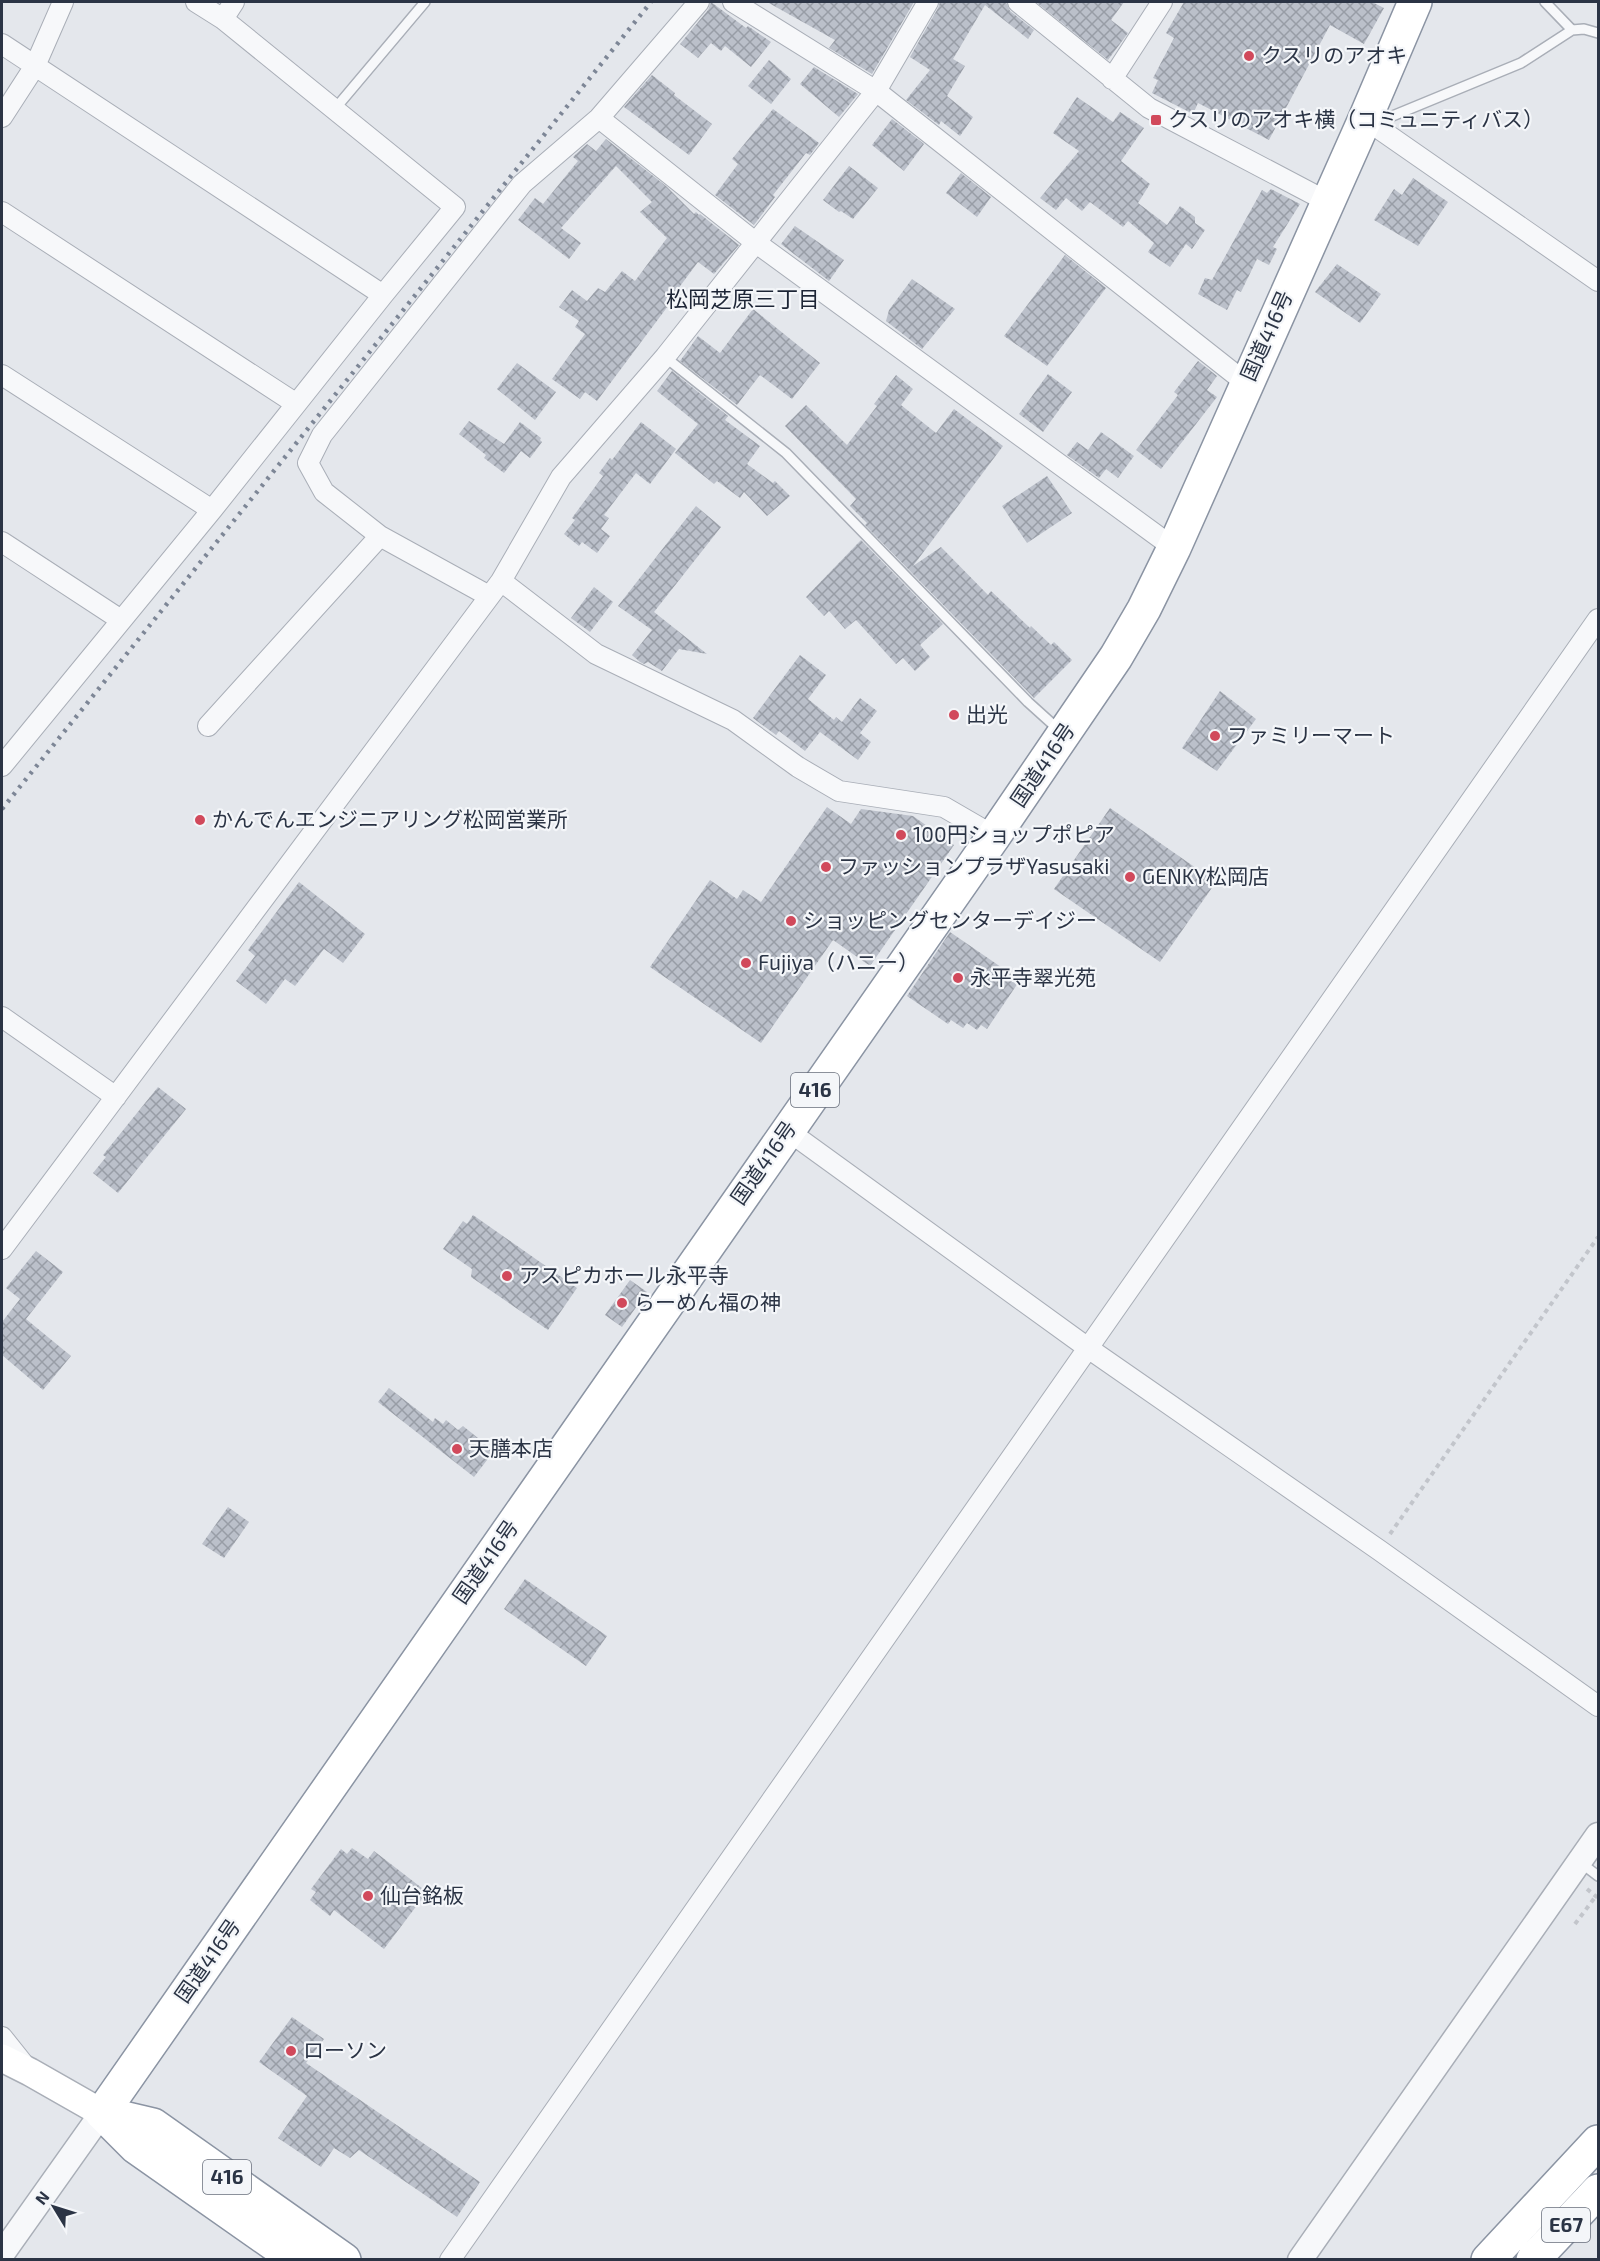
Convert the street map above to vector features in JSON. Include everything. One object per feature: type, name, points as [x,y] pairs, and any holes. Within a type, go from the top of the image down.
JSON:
[{"type":"highway","name":"国道416号","points":[[102,2113],[994,836],[1128,638],[1174,548],[1415,2]]},
{"type":"highway","name":"416","points":[[102,2113],[136,2147],[297,2259]]},
{"type":"highway","name":"416","points":[[102,2113],[153,2125],[345,2259]]},
{"type":"highway","points":[[1488,2259],[1599,2142]]},
{"type":"highway","name":"E67","points":[[1533,2259],[1599,2191]]},
{"type":"highway","name":"E67","points":[[1562,2259],[1599,2216]]},
{"type":"main road","points":[[2,2058],[102,2113]]},
{"type":"street","points":[[2,117],[35,66],[63,2]]},
{"type":"street","points":[[2,766],[212,510],[382,295],[455,207],[223,19],[196,2]]},
{"type":"street","points":[[223,19],[234,2]]},
{"type":"street","points":[[699,2],[599,118],[522,184],[322,435],[308,463],[324,492],[380,536],[495,588],[596,654],[733,720],[798,767],[839,791],[944,807],[994,836]]},
{"type":"street","points":[[733,2],[876,91],[1246,383]]},
{"type":"street","points":[[2,1250],[495,588],[561,477],[665,357],[876,91],[928,2]]},
{"type":"street","points":[[1018,2],[1149,108],[1328,202]]},
{"type":"street","points":[[1112,79],[1162,2]]},
{"type":"street","points":[[2,44],[382,295]]},
{"type":"street","points":[[599,118],[755,242],[1174,548]]},
{"type":"street","points":[[1365,119],[1599,281]]},
{"type":"street","points":[[2,212],[295,404]]},
{"type":"street","points":[[2,375],[212,510]]},
{"type":"street","points":[[208,726],[380,536]]},
{"type":"street","points":[[2,542],[122,620]]},
{"type":"street","points":[[450,2259],[1599,619]]},
{"type":"street","points":[[2,1017],[116,1097]]},
{"type":"street","points":[[787,1130],[1088,1348],[1599,1706]]},
{"type":"street","points":[[1300,2259],[1599,1835]]},
{"type":"street","points":[[2,2037],[30,2072]]},
{"type":"street","points":[[2,2072],[30,2072]]},
{"type":"street","points":[[2,2254],[102,2113]]},
{"type":"lane","points":[[334,110],[425,2]]},
{"type":"lane","points":[[1545,2],[1572,30]]},
{"type":"lane","points":[[1365,119],[1390,117],[1521,63],[1572,30],[1584,29],[1599,33]]},
{"type":"lane","points":[[665,357],[786,453],[1028,702],[1064,735]]},
{"type":"lane","points":[[1580,1861],[1599,1876]]},
{"type":"path","points":[[1379,1550],[1599,1237]]},
{"type":"path","points":[[1575,1924],[1596,1896],[1599,1898]]},
{"type":"building","points":[[711,2],[746,28],[748,26],[771,42],[751,67],[725,46],[721,51],[711,43],[698,58],[680,44],[708,10]]},
{"type":"building","points":[[767,2],[914,2],[872,74],[829,48],[835,40]]},
{"type":"building","points":[[940,2],[1006,2],[1010,11],[1034,30],[1028,39],[985,5],[953,59],[965,66],[947,96],[973,117],[960,136],[941,121],[939,125],[906,100],[930,70],[910,57]]},
{"type":"building","points":[[1036,2],[1124,2],[1111,20],[1128,33],[1108,60]]},
{"type":"building","points":[[1184,2],[1372,2],[1384,8],[1364,44],[1330,25],[1269,140],[1198,103],[1193,114],[1152,93],[1158,80],[1153,78],[1174,38],[1166,33]]},
{"type":"building","points":[[769,60],[791,79],[771,104],[748,86]]},
{"type":"building","points":[[814,67],[858,94],[839,117],[800,84]]},
{"type":"building","points":[[652,75],[712,124],[689,155],[624,107]]},
{"type":"building","points":[[1077,97],[1113,122],[1120,112],[1144,128],[1121,161],[1150,184],[1138,203],[1167,225],[1180,206],[1195,217],[1195,223],[1205,230],[1192,249],[1186,244],[1170,267],[1148,252],[1154,243],[1128,221],[1123,227],[1090,202],[1082,211],[1066,198],[1056,210],[1040,198],[1079,151],[1053,133]]},
{"type":"building","points":[[773,109],[819,143],[810,155],[806,153],[773,195],[775,197],[754,225],[715,195],[738,164],[732,159]]},
{"type":"building","points":[[892,119],[924,144],[904,171],[872,145]]},
{"type":"building","points":[[606,139],[666,186],[694,214],[696,212],[700,214],[739,245],[714,274],[698,262],[597,401],[585,392],[580,399],[552,379],[585,334],[575,327],[579,321],[559,307],[572,290],[587,301],[598,288],[605,292],[622,271],[635,281],[667,238],[640,212],[652,202],[616,166],[561,228],[581,243],[569,259],[518,220],[535,198],[543,204],[578,161],[573,157],[576,154],[587,144],[596,151]]},
{"type":"building","points":[[849,166],[878,188],[853,219],[823,200]]},
{"type":"building","points":[[961,173],[991,197],[977,217],[946,193]]},
{"type":"building","points":[[1413,178],[1448,202],[1418,246],[1374,220],[1394,189],[1402,195]]},
{"type":"building","points":[[1271,189],[1300,204],[1273,247],[1277,249],[1269,265],[1257,259],[1241,292],[1237,290],[1227,310],[1198,294],[1205,278],[1212,280],[1262,190],[1267,193]]},
{"type":"building","points":[[795,226],[844,260],[829,281],[781,244]]},
{"type":"building","points":[[1065,255],[1106,288],[1047,366],[1004,336]]},
{"type":"building","points":[[1337,264],[1381,294],[1360,323],[1315,292]]},
{"type":"building","points":[[912,279],[955,309],[922,349],[886,321],[889,310]]},
{"type":"building","points":[[753,309],[820,363],[792,399],[760,375],[737,405],[680,361],[698,336],[720,353]]},
{"type":"building","points":[[1198,361],[1217,376],[1207,390],[1217,397],[1161,469],[1136,450],[1178,395],[1174,392]]},
{"type":"building","points":[[517,363],[556,392],[535,420],[497,389]]},
{"type":"building","points":[[672,371],[728,416],[725,420],[760,446],[747,464],[773,483],[775,481],[790,496],[767,516],[744,492],[740,498],[717,481],[714,484],[675,453],[698,424],[657,391]]},
{"type":"building","points":[[1048,374],[1072,392],[1043,432],[1019,414]]},
{"type":"building","points":[[896,375],[913,389],[901,405],[936,433],[954,409],[1003,446],[913,566],[941,547],[988,595],[991,591],[1030,628],[1031,626],[1051,645],[1054,642],[1072,660],[1034,698],[865,525],[867,523],[850,506],[856,499],[785,426],[806,405],[847,445],[877,406],[874,404]]},
{"type":"building","points":[[469,421],[504,444],[520,422],[541,438],[542,442],[530,458],[521,451],[504,473],[484,458],[486,455],[459,434]]},
{"type":"building","points":[[641,422],[676,449],[650,484],[636,473],[604,515],[609,518],[601,529],[610,536],[597,553],[582,542],[579,546],[564,534],[575,520],[572,518],[603,476],[599,473]]},
{"type":"building","points":[[1101,432],[1134,456],[1118,478],[1106,469],[1099,478],[1067,455],[1077,442],[1088,450]]},
{"type":"building","points":[[1047,476],[1072,513],[1027,543],[1002,506]]},
{"type":"building","points":[[696,506],[721,527],[654,612],[707,654],[679,649],[662,671],[648,662],[644,664],[640,662],[632,655],[652,630],[618,606]]},
{"type":"building","points":[[861,540],[943,624],[920,645],[930,657],[915,671],[903,658],[896,664],[856,620],[845,629],[829,611],[824,616],[806,597]]},
{"type":"building","points":[[594,587],[613,602],[590,632],[571,618]]},
{"type":"building","points":[[800,655],[826,675],[808,699],[834,720],[836,717],[842,722],[860,698],[877,711],[860,733],[871,742],[858,760],[820,732],[805,751],[779,731],[776,735],[753,718]]},
{"type":"building","points":[[1220,691],[1256,719],[1217,771],[1182,748]]},
{"type":"building","name":"ショッピングセンターデイジー","points":[[827,807],[851,824],[861,809],[913,816],[954,845],[870,966],[833,940],[761,1043],[650,967],[710,880],[737,899],[743,890],[761,902]]},
{"type":"building","points":[[1110,808],[1216,882],[1160,962],[1054,889]]},
{"type":"building","points":[[299,882],[365,934],[343,963],[324,949],[295,986],[285,979],[266,1004],[236,981],[255,956],[248,950]]},
{"type":"building","points":[[950,932],[1020,980],[987,1029],[981,1025],[977,1030],[967,1023],[963,1028],[951,1020],[948,1024],[907,996]]},
{"type":"building","points":[[158,1087],[186,1109],[118,1193],[93,1173],[106,1157],[103,1155]]},
{"type":"building","points":[[473,1215],[577,1288],[548,1330],[471,1277],[472,1269],[443,1249],[463,1221],[467,1224]]},
{"type":"building","points":[[36,1251],[63,1272],[26,1319],[71,1356],[43,1390],[2,1355],[2,1322],[20,1299],[6,1288]]},
{"type":"building","points":[[630,1280],[647,1292],[622,1327],[605,1315]]},
{"type":"building","points":[[389,1388],[433,1422],[435,1418],[443,1424],[446,1420],[458,1430],[463,1426],[494,1451],[474,1477],[378,1402]]},
{"type":"building","points":[[228,1507],[249,1522],[224,1558],[202,1544]]},
{"type":"building","points":[[525,1579],[607,1636],[586,1666],[504,1609]]},
{"type":"building","name":"仙台銘板","points":[[352,1848],[368,1859],[374,1851],[427,1892],[384,1949],[334,1910],[330,1916],[310,1900],[316,1892],[311,1889],[341,1849],[347,1854]]},
{"type":"building","points":[[292,2017],[324,2039],[306,2063],[480,2182],[457,2217],[359,2150],[350,2158],[334,2148],[321,2167],[278,2138],[307,2096],[259,2062]]},
{"type":"railway","points":[[2,809],[651,2]]},
{"type":"place","name":"クスリのアオキ","points":[[1249,56]]},
{"type":"place","name":"クスリのアオキ横（コミュニティバス）","points":[[1156,120]]},
{"type":"place","name":"出光","points":[[954,715]]},
{"type":"place","name":"ファミリーマート","points":[[1215,736]]},
{"type":"place","name":"かんでんエンジニアリング松岡営業所","points":[[200,820]]},
{"type":"place","name":"100円ショップポピア","points":[[901,835]]},
{"type":"place","name":"ファッションプラザYasusaki","points":[[826,867]]},
{"type":"place","name":"GENKY松岡店","points":[[1130,877]]},
{"type":"place","name":"ショッピングセンターデイジー","points":[[791,921]]},
{"type":"place","name":"Fujiya（ハニー）","points":[[746,963]]},
{"type":"place","name":"永平寺翠光苑","points":[[958,978]]},
{"type":"place","name":"アスピカホール永平寺","points":[[507,1276]]},
{"type":"place","name":"らーめん福の神","points":[[622,1303]]},
{"type":"place","name":"天膳本店","points":[[457,1449]]},
{"type":"place","name":"仙台銘板","points":[[368,1896]]},
{"type":"place","name":"ローソン","points":[[291,2051]]},
{"type":"district","name":"松岡芝原三丁目","points":[[743,299]]}]
